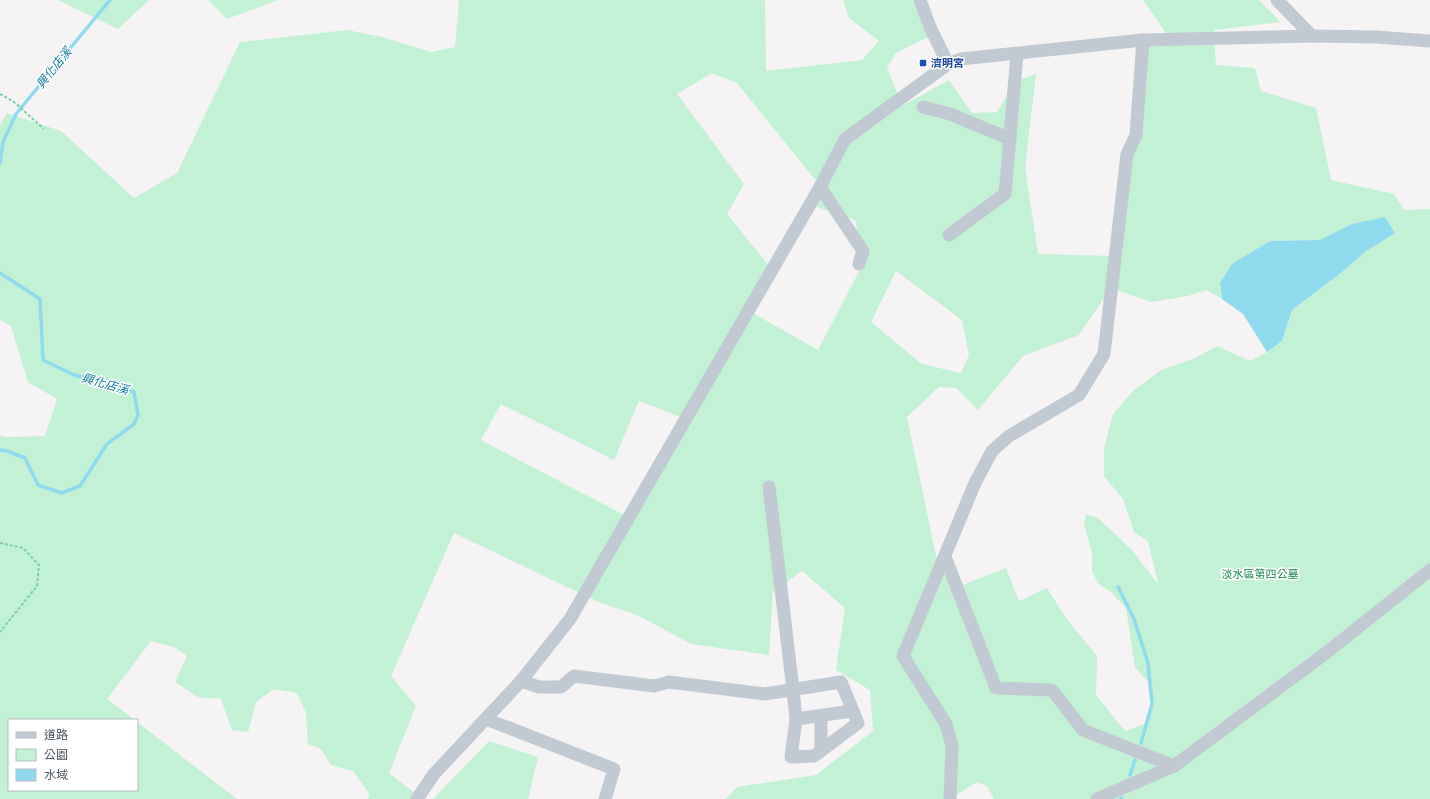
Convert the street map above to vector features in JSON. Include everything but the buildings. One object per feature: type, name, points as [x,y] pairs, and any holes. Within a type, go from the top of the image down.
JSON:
[{"type":"street","points":[[920,0],[930,27],[948,64]]},
{"type":"street","points":[[1277,0],[1312,36]]},
{"type":"street","points":[[417,799],[434,774],[521,681],[570,619],[820,187],[845,139],[948,64],[961,59],[1143,40],[1312,36],[1376,37],[1430,41]]},
{"type":"street","points":[[950,799],[952,746],[946,724],[903,656],[975,483],[992,451],[1009,436],[1079,395],[1104,354],[1127,154],[1136,135],[1143,40]]},
{"type":"street","points":[[949,235],[1005,194],[1017,54]]},
{"type":"street","points":[[923,107],[950,114],[1010,139]]},
{"type":"street","points":[[820,187],[863,251],[859,264]]},
{"type":"street","points":[[521,681],[539,687],[561,687],[574,676],[654,686],[669,682],[765,694],[793,690],[841,682],[858,723],[814,756],[791,757],[796,719],[793,690],[769,487]]},
{"type":"street","points":[[945,557],[996,688],[1052,690],[1083,730],[1174,766]]},
{"type":"street","points":[[1097,799],[1174,766],[1326,653],[1430,570]]},
{"type":"street","points":[[796,719],[852,711]]},
{"type":"street","points":[[821,716],[821,750]]},
{"type":"street","points":[[486,719],[614,769],[605,799]]},
{"type":"path","points":[[0,94],[14,102],[44,130]]},
{"type":"path","points":[[0,543],[23,548],[39,565],[37,586],[0,632]]},
{"type":"green space","points":[[58,0],[149,0],[118,29]]},
{"type":"green space","points":[[208,0],[278,0],[227,19]]},
{"type":"green space","name":"淡水區第四公墓","points":[[459,0],[765,0],[766,71],[862,60],[879,41],[849,18],[843,0],[913,0],[928,37],[896,53],[887,67],[902,106],[949,80],[972,113],[997,112],[1016,81],[1036,74],[1025,167],[1038,254],[1112,256],[1145,45],[1170,39],[1143,0],[1259,0],[1281,22],[1214,30],[1216,65],[1255,68],[1261,91],[1316,108],[1331,180],[1394,194],[1404,210],[1430,209],[1430,799],[994,799],[987,786],[977,782],[950,799],[726,799],[737,787],[816,775],[873,731],[870,690],[836,670],[845,608],[802,571],[773,592],[769,655],[691,644],[639,616],[596,601],[454,533],[391,676],[416,706],[389,773],[422,799],[367,799],[370,795],[353,771],[331,765],[321,749],[308,744],[306,713],[297,693],[274,689],[256,702],[248,732],[232,730],[221,699],[198,697],[175,682],[187,656],[174,647],[151,641],[107,699],[134,719],[8,719],[8,791],[138,791],[138,723],[237,799],[0,799],[0,435],[5,437],[45,436],[57,399],[28,382],[11,326],[0,320],[0,125],[7,113],[61,131],[134,198],[177,173],[240,42],[347,30],[382,37],[431,52],[455,47]],"holes":[[[712,73],[737,83],[821,187],[811,205],[855,220],[864,262],[818,350],[751,312],[774,272],[727,214],[744,184],[677,94]],[[1385,218],[1395,233],[1365,252],[1342,272],[1292,310],[1282,341],[1267,352],[1250,361],[1217,346],[1193,359],[1161,370],[1133,391],[1113,414],[1104,448],[1104,476],[1123,499],[1134,532],[1148,541],[1158,584],[1132,550],[1098,518],[1086,514],[1084,524],[1092,553],[1092,571],[1098,583],[1112,593],[1126,608],[1135,667],[1150,684],[1153,699],[1152,710],[1148,723],[1125,731],[1096,695],[1097,656],[1066,618],[1047,588],[1019,601],[1006,568],[963,585],[953,558],[936,556],[907,417],[939,387],[956,388],[978,410],[1023,356],[1079,335],[1111,288],[1151,302],[1188,296],[1206,290],[1222,299],[1220,283],[1270,241],[1320,240],[1352,224]],[[896,271],[962,320],[969,355],[961,373],[922,364],[871,322]],[[639,401],[688,420],[630,518],[481,440],[501,404],[614,460]]]},
{"type":"green space","points":[[489,741],[538,757],[528,799],[433,799]]},
{"type":"water","points":[[1385,217],[1395,233],[1365,252],[1342,272],[1292,310],[1282,341],[1267,352],[1243,314],[1222,299],[1220,283],[1232,264],[1270,241],[1320,240],[1352,224]]},
{"type":"waterway","name":"興化店溪","points":[[0,163],[3,142],[16,114],[110,0]]},
{"type":"waterway","name":"興化店溪","points":[[0,273],[40,299],[43,360],[74,375],[134,392],[138,415],[134,424],[107,444],[80,486],[62,493],[38,485],[25,458],[0,450]]},
{"type":"waterway","points":[[1118,587],[1134,619],[1148,663],[1152,704],[1141,743]]},
{"type":"waterway","points":[[1130,775],[1135,760]]},
{"type":"place","name":"濟明宮","points":[[923,63]]}]
